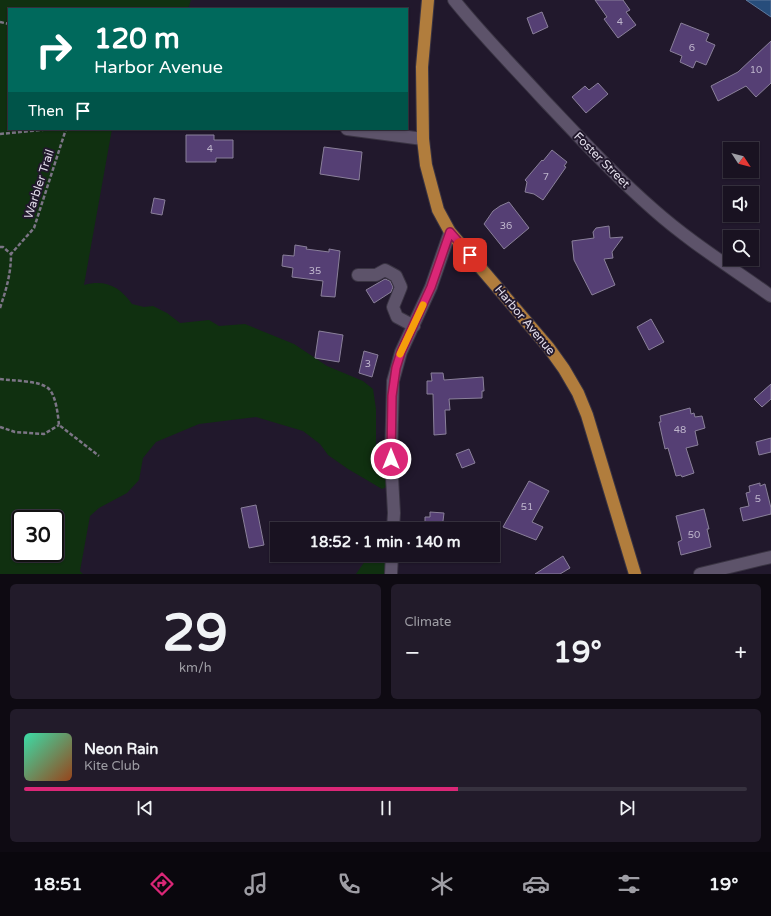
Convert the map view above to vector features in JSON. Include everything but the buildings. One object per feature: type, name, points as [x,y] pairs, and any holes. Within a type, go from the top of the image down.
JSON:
[{"type":"main road","name":"Harbor Avenue","points":[[428,0],[422,67],[423,139],[426,165],[438,210],[450,232],[549,348],[564,369],[578,394],[587,415],[634,574]]},
{"type":"street","name":"Foster Street","points":[[454,0],[490,43],[619,178],[654,210],[685,235],[771,296]]},
{"type":"street","points":[[356,130],[423,139]]},
{"type":"street","points":[[394,522],[391,459],[393,380],[401,352],[431,287],[450,232]]},
{"type":"street","points":[[358,275],[376,275],[385,270],[396,276],[401,287],[393,306],[397,317],[414,326]]},
{"type":"street","points":[[700,574],[771,557]]},
{"type":"street","points":[[391,574],[392,562]]},
{"type":"path","points":[[0,134],[41,130]]},
{"type":"path","name":"Warbler Trail","points":[[11,254],[34,228],[66,130]]},
{"type":"path","points":[[0,247],[3,247],[11,254],[11,267],[8,284],[0,308]]},
{"type":"path","points":[[0,379],[39,384],[49,389],[54,400],[59,425],[99,456]]},
{"type":"path","points":[[0,427],[15,432],[44,434],[59,425]]},
{"type":"green space","points":[[0,0],[191,0],[188,8],[8,8],[8,130],[112,130],[84,285],[99,283],[112,286],[123,293],[132,304],[144,307],[153,306],[167,313],[180,323],[209,320],[219,326],[245,324],[294,344],[327,366],[363,381],[373,389],[376,409],[376,449],[388,460],[388,486],[382,489],[348,469],[328,455],[320,444],[303,431],[256,417],[199,424],[156,442],[143,458],[139,480],[127,493],[99,508],[90,516],[80,571],[83,574],[0,574]]},
{"type":"green space","points":[[364,562],[389,562],[388,574],[356,574]]},
{"type":"water","points":[[746,0],[771,0],[771,17]]},
{"type":"slow traffic","points":[[400,354],[423,305]]},
{"type":"route","points":[[391,459],[391,414],[393,380],[396,368],[401,352],[431,287],[450,232],[470,255]]}]
